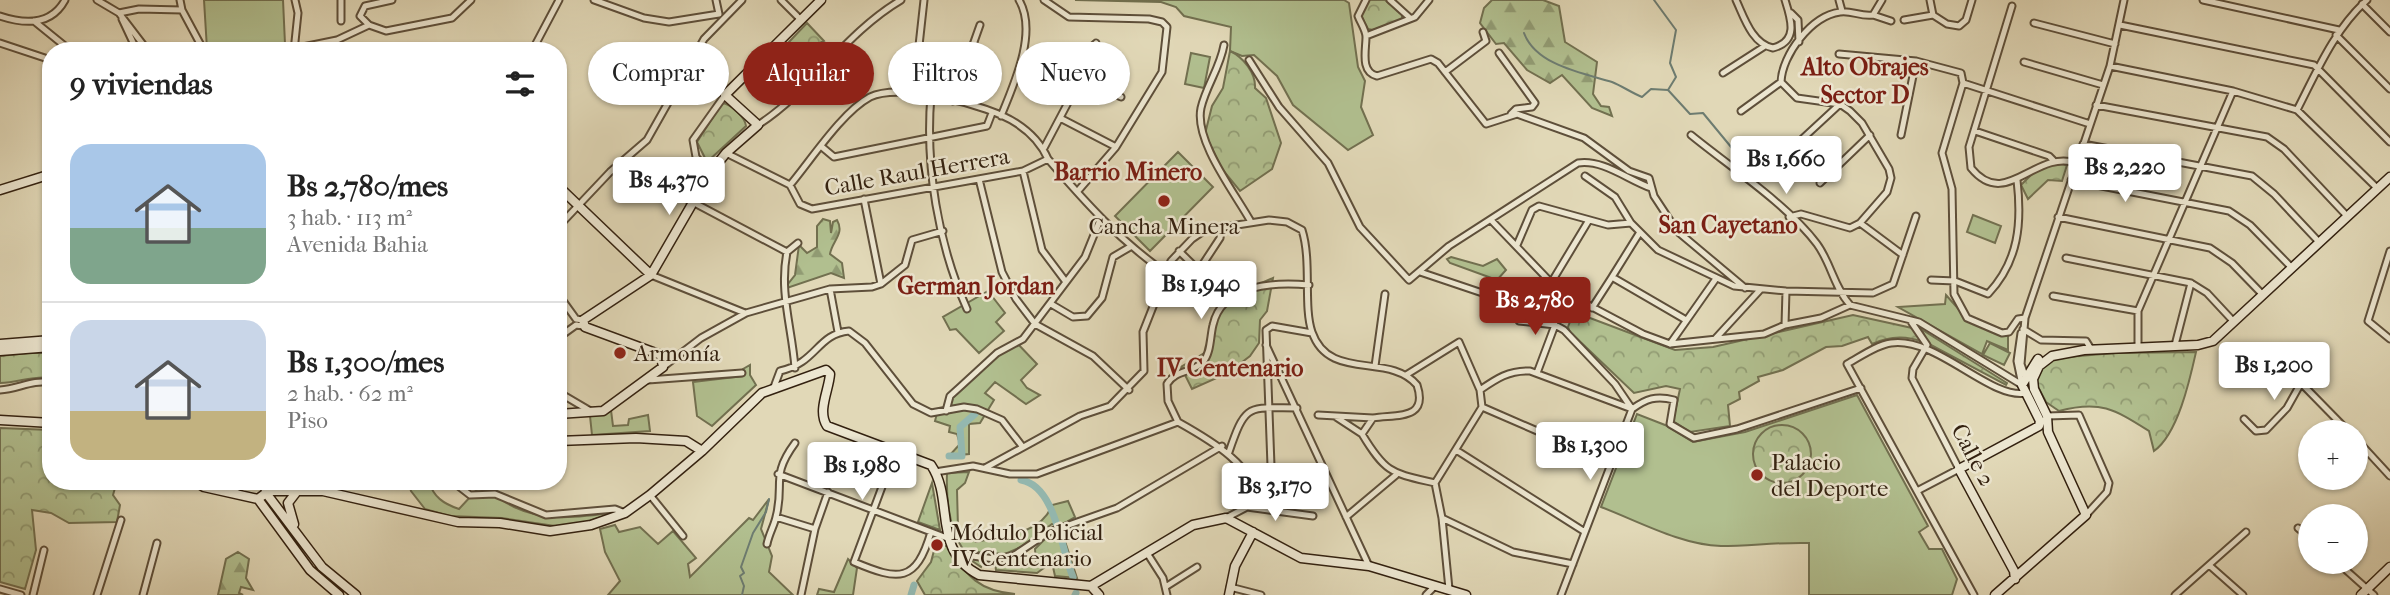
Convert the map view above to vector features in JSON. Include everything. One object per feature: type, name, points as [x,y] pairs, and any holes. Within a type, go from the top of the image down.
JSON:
[{"type":"main road","points":[[729,91],[821,0]]},
{"type":"main road","points":[[583,323],[651,275],[710,173],[726,153],[758,125],[729,99]]},
{"type":"main road","points":[[0,190],[42,177]]},
{"type":"main road","points":[[1959,469],[2040,424],[2027,386],[2034,363],[2043,354],[2052,351],[2207,344],[2390,177]]},
{"type":"main road","points":[[567,195],[651,275]]},
{"type":"main road","points":[[567,414],[593,413],[611,406],[663,367],[661,355],[651,349],[583,323]]},
{"type":"main road","points":[[0,344],[42,341]]},
{"type":"main road","points":[[0,351],[42,348]]},
{"type":"main road","points":[[2027,386],[2046,359],[2087,350]]},
{"type":"main road","points":[[308,490],[323,491],[441,520],[500,523],[550,531],[606,522],[625,513],[650,495],[702,451],[747,406],[774,387],[826,370],[830,374],[823,421],[827,426],[925,462],[935,472],[947,538],[956,554],[973,572],[990,578],[1091,586],[1193,525],[1226,518],[1301,558],[1369,566],[1466,595]]},
{"type":"main road","points":[[1995,595],[2085,515],[2048,432],[2047,416],[2027,386]]},
{"type":"main road","points":[[0,420],[42,422]]},
{"type":"main road","points":[[567,441],[636,438],[686,441],[702,451]]},
{"type":"main road","name":"Calle 2","points":[[1959,469],[2014,571],[2015,579]]},
{"type":"main road","points":[[294,490],[288,507],[298,534]]},
{"type":"main road","points":[[262,491],[322,567],[356,595]]},
{"type":"main road","points":[[262,491],[310,570],[339,595]]},
{"type":"main road","points":[[1229,591],[1235,566],[1253,532]]},
{"type":"main road","points":[[2361,595],[2371,592],[2390,567]]},
{"type":"main road","points":[[1091,586],[1099,595]]},
{"type":"street","points":[[0,16],[34,21],[52,15],[65,0]]},
{"type":"street","points":[[97,0],[119,13],[141,42]]},
{"type":"street","points":[[180,0],[182,10],[199,42]]},
{"type":"street","points":[[295,0],[298,13],[295,42]]},
{"type":"street","points":[[341,0],[341,21]]},
{"type":"street","points":[[393,0],[365,6],[360,16],[369,25],[386,32],[452,18],[471,0]]},
{"type":"street","points":[[537,42],[559,0]]},
{"type":"street","points":[[594,0],[644,18],[669,22],[720,17]]},
{"type":"street","points":[[716,0],[720,17]]},
{"type":"street","points":[[702,42],[720,17],[742,0]]},
{"type":"street","points":[[781,0],[801,20]]},
{"type":"street","points":[[758,125],[788,101],[877,14],[901,0]]},
{"type":"street","points":[[919,42],[924,0]]},
{"type":"street","points":[[1002,116],[1026,33],[1019,0]]},
{"type":"street","points":[[1044,0],[1069,17],[1149,19],[1162,22],[1167,27],[1161,72],[1116,147],[1077,192]]},
{"type":"street","points":[[1366,0],[1358,16],[1366,36],[1366,68],[1373,76],[1431,59],[1445,72],[1486,124],[1511,114],[1516,109],[1532,107],[1535,103],[1499,53]]},
{"type":"street","points":[[1390,0],[1410,18]]},
{"type":"street","points":[[1366,36],[1417,16],[1429,0]]},
{"type":"street","points":[[1737,0],[1751,31],[1765,46]]},
{"type":"street","points":[[1723,73],[1765,46],[1779,46],[1790,36],[1793,25],[1785,0]]},
{"type":"street","points":[[1839,0],[1842,11]]},
{"type":"street","points":[[1873,15],[1882,0]]},
{"type":"street","points":[[1930,0],[1933,15]]},
{"type":"street","points":[[1904,20],[1933,15],[1947,24],[1959,26],[1966,20],[1972,0]]},
{"type":"street","points":[[2027,386],[2021,364],[2025,318],[2110,66],[2124,0]]},
{"type":"street","points":[[2203,0],[2338,32],[2390,89]]},
{"type":"street","points":[[2297,110],[2338,32],[2365,2],[2390,32]]},
{"type":"street","points":[[2012,6],[1968,153],[1971,168],[1976,174],[1998,184],[2017,180],[2053,160]]},
{"type":"street","points":[[119,13],[139,9],[182,10]]},
{"type":"street","points":[[1788,10],[1798,20],[1799,42]]},
{"type":"street","points":[[1741,111],[1782,82],[1785,62],[1818,22],[1842,11],[1873,15],[1891,21]]},
{"type":"street","points":[[119,13],[133,42]]},
{"type":"street","points":[[34,21],[54,42]]},
{"type":"street","points":[[2034,23],[2115,44]]},
{"type":"street","points":[[328,42],[369,25]]},
{"type":"street","points":[[974,42],[980,25]]},
{"type":"street","points":[[2120,25],[2308,63],[2319,68],[2390,142]]},
{"type":"street","points":[[1445,72],[1486,41],[1483,32]]},
{"type":"street","points":[[0,43],[42,57]]},
{"type":"street","points":[[1224,45],[1222,58],[1201,108],[1201,126],[1216,162],[1251,222]]},
{"type":"street","points":[[1839,54],[1916,61],[1960,72],[1963,83],[1942,153],[1952,189],[1958,304],[1971,321],[2006,333],[2018,319],[2025,318]]},
{"type":"street","points":[[1249,60],[1279,107],[1328,163],[1370,241],[1406,279],[1413,279],[1449,246],[1578,163],[1590,163],[1605,168],[1651,188]]},
{"type":"street","points":[[1901,135],[1916,61]]},
{"type":"street","points":[[2024,62],[2103,85]]},
{"type":"street","points":[[2110,66],[2233,91],[2297,110],[2378,189]]},
{"type":"street","points":[[1782,82],[1797,98],[1840,104],[1856,117],[1870,135],[1891,178],[1886,192],[1860,223],[1843,228],[1801,214],[1789,217]]},
{"type":"street","points":[[1963,83],[2090,124]]},
{"type":"street","points":[[2138,346],[2138,311],[2233,91]]},
{"type":"street","points":[[790,185],[853,110],[870,98],[888,92]]},
{"type":"street","points":[[1800,141],[1840,104]]},
{"type":"street","points":[[567,219],[647,140],[667,105]]},
{"type":"street","points":[[710,173],[696,157],[693,140],[718,105]]},
{"type":"street","points":[[929,105],[927,141],[934,186],[952,272],[967,309]]},
{"type":"street","points":[[966,105],[1002,116],[1023,128],[1044,148],[1048,159],[1100,220],[1130,247],[1166,273]]},
{"type":"street","points":[[1044,148],[1067,105]]},
{"type":"street","points":[[2096,105],[2267,137],[2347,216]]},
{"type":"street","points":[[822,147],[834,157],[927,141],[978,130],[987,126],[992,113]]},
{"type":"street","points":[[1511,114],[1584,138],[1629,171],[1649,178],[1651,188],[1677,231],[1745,288]]},
{"type":"street","points":[[1060,118],[1116,147]]},
{"type":"street","points":[[1975,131],[2049,156],[2053,160],[2076,163]]},
{"type":"street","points":[[1691,135],[1789,217],[1818,245],[1838,291],[1850,305],[1909,319],[2027,386]]},
{"type":"street","points":[[1820,183],[1870,135]]},
{"type":"street","points":[[2083,144],[2252,176],[2274,194],[2319,242]]},
{"type":"street","name":"Calle Raul Herrera","points":[[726,153],[790,185],[805,207],[864,200],[1023,171],[1048,159]]},
{"type":"street","points":[[621,164],[787,252]]},
{"type":"street","points":[[1023,171],[1042,250],[1066,282]]},
{"type":"street","points":[[1585,176],[1615,197],[1630,223],[1658,250],[1715,280],[1760,290],[1873,293],[1889,287],[1896,279],[1916,216]]},
{"type":"street","points":[[979,179],[1002,272],[1035,324],[1093,356],[1129,390]]},
{"type":"street","points":[[1931,280],[1955,281],[1988,294],[2010,262],[2020,223],[2017,180]]},
{"type":"street","points":[[2071,180],[2238,216],[2292,268]]},
{"type":"street","points":[[864,200],[881,284]]},
{"type":"street","points":[[1517,245],[1532,210],[1539,206],[1608,225],[1630,223]]},
{"type":"street","points":[[2058,217],[2210,248],[2220,253],[2263,295]]},
{"type":"street","points":[[946,411],[950,396],[977,375],[998,353],[1023,339],[1051,304],[1089,248],[1100,220]]},
{"type":"street","points":[[1491,220],[1563,295],[1643,334],[1670,344],[1763,334],[1785,325],[1815,320],[1850,305]]},
{"type":"street","points":[[1537,373],[1555,325],[1549,303],[1552,296],[1551,283],[1589,220]]},
{"type":"street","points":[[985,468],[1080,416],[1110,406],[1129,390],[1144,371],[1143,331],[1166,273],[1179,251],[1205,230],[1251,222],[1287,222],[1301,230],[1309,285],[1312,333]]},
{"type":"street","points":[[1860,223],[1903,255]]},
{"type":"street","points":[[1199,270],[1220,239],[1222,226]]},
{"type":"street","points":[[663,367],[701,338],[746,313],[784,305],[830,289],[872,288],[881,284],[905,265],[912,240],[943,231]]},
{"type":"street","points":[[1592,308],[1640,232]]},
{"type":"street","points":[[796,368],[792,326],[784,305],[787,252],[798,243]]},
{"type":"street","points":[[1051,304],[1073,317],[1087,316],[1102,298],[1113,257],[1130,247]]},
{"type":"street","points":[[1179,251],[1227,298]]},
{"type":"street","points":[[2390,251],[2368,321],[2390,340]]},
{"type":"street","points":[[2066,258],[2191,283],[2207,293],[2234,322]]},
{"type":"street","points":[[1420,272],[1524,307],[1536,301],[1549,303]]},
{"type":"street","points":[[651,275],[746,313]]},
{"type":"street","points":[[1612,277],[1686,320]]},
{"type":"street","points":[[1670,344],[1715,280]]},
{"type":"street","points":[[1266,508],[1229,452],[1178,422],[1168,401],[1167,384],[1172,376],[1194,369],[1205,360],[1216,314],[1227,298],[1283,283],[1309,285]]},
{"type":"street","points":[[2175,345],[2191,283]]},
{"type":"street","points":[[830,289],[838,332]]},
{"type":"street","points":[[1715,340],[1760,290]]},
{"type":"street","points":[[1785,325],[1786,291]]},
{"type":"street","points":[[1375,366],[1385,294]]},
{"type":"street","points":[[1552,296],[1563,295]]},
{"type":"street","points":[[1563,295],[1568,307]]},
{"type":"street","points":[[2053,296],[2138,311]]},
{"type":"street","points":[[567,306],[576,319],[583,323]]},
{"type":"street","points":[[1568,307],[1592,308]]},
{"type":"street","points":[[1564,330],[1563,313],[1568,307]]},
{"type":"street","points":[[1552,312],[1563,313]]},
{"type":"street","points":[[1909,319],[1925,340],[1926,349]]},
{"type":"street","points":[[1519,321],[1555,325],[1564,330],[1615,384],[1632,409]]},
{"type":"street","points":[[567,332],[583,323]]},
{"type":"street","points":[[1266,508],[1272,493],[1266,330],[1272,326],[1312,333],[1337,360],[1358,366],[1375,366],[1406,375],[1417,385],[1420,393],[1416,408],[1405,416],[1373,418],[1318,415]]},
{"type":"street","points":[[2023,329],[2049,342],[2086,341],[2087,350]]},
{"type":"street","points":[[774,387],[780,371],[796,368],[838,332],[849,331],[857,335],[913,404],[931,413],[964,407],[976,409],[1002,420],[1022,446]]},
{"type":"street","points":[[1406,375],[1459,342],[1480,390],[1482,407],[1456,450],[1440,470],[1435,483],[1442,517],[1449,589]]},
{"type":"street","points":[[1973,595],[1847,364],[1889,343],[1926,349],[2005,390],[2027,386]]},
{"type":"street","points":[[1266,345],[1369,566]]},
{"type":"street","name":"Calle 2","points":[[1926,349],[1919,357],[1912,378],[1959,469]]},
{"type":"street","points":[[2244,419],[2256,431],[2266,430],[2287,408],[2310,360]]},
{"type":"street","points":[[1480,390],[1500,376],[1518,370],[1537,373],[1632,409]]},
{"type":"street","points":[[645,380],[742,373]]},
{"type":"street","points":[[0,390],[19,389],[35,380],[42,381]]},
{"type":"street","points":[[2301,383],[2337,420]]},
{"type":"street","points":[[1561,595],[1632,409],[1647,399],[1663,397],[1674,400],[1670,424],[1694,438],[1737,429],[1861,388]]},
{"type":"street","points":[[567,397],[593,413]]},
{"type":"street","points":[[1482,407],[1611,463]]},
{"type":"street","points":[[1229,452],[1238,424],[1247,412],[1268,408],[1297,408]]},
{"type":"street","points":[[2047,416],[2079,415],[2108,476],[2106,492],[2085,515]]},
{"type":"street","points":[[1336,417],[1362,434],[1377,457],[1396,475],[1435,483]]},
{"type":"street","points":[[1362,434],[1373,418]]},
{"type":"street","points":[[935,472],[955,467],[985,468],[1010,474],[1037,474],[1178,422]]},
{"type":"street","points":[[767,544],[776,517],[778,474],[782,460],[795,443]]},
{"type":"street","points":[[956,554],[995,559],[1013,556],[1049,532],[1117,508],[1222,446]]},
{"type":"street","points":[[1456,450],[1585,532]]},
{"type":"street","points":[[895,452],[855,562],[894,576],[907,573],[920,563],[931,532]]},
{"type":"street","points":[[2368,452],[2390,477]]},
{"type":"street","points":[[1917,491],[1959,469]]},
{"type":"street","points":[[1272,493],[1324,471]]},
{"type":"street","points":[[778,474],[947,538]]},
{"type":"street","points":[[1346,517],[1396,475]]},
{"type":"street","points":[[464,490],[470,495],[495,494],[546,515],[615,509],[625,513]]},
{"type":"street","points":[[802,595],[816,528],[828,492]]},
{"type":"street","points":[[650,495],[683,536]]},
{"type":"street","points":[[1226,518],[1247,507],[1313,516]]},
{"type":"street","points":[[776,517],[816,528]]},
{"type":"street","points":[[1442,517],[1513,552],[1573,564]]},
{"type":"street","points":[[97,595],[121,520]]},
{"type":"street","points":[[2175,595],[2246,532]]},
{"type":"street","points":[[143,595],[157,543]]},
{"type":"street","points":[[33,595],[44,550]]},
{"type":"street","points":[[1147,553],[1167,586],[1167,595]]},
{"type":"street","points":[[2209,565],[2243,595]]},
{"type":"street","points":[[1167,586],[1197,567]]},
{"type":"street","points":[[2351,574],[2371,592]]},
{"type":"street","points":[[1426,595],[1435,586]]},
{"type":"street","points":[[0,589],[21,595]]},
{"type":"street","points":[[1229,591],[1261,595]]},
{"type":"green space","points":[[204,0],[283,0],[285,42],[207,42]]},
{"type":"green space","points":[[1075,0],[1344,0],[1349,3],[1358,67],[1365,81],[1361,107],[1373,135],[1348,150],[1293,105],[1277,76],[1254,55],[1242,56],[1230,51],[1231,27],[1184,16],[1176,7],[1161,2]]},
{"type":"green space","points":[[1369,0],[1385,0],[1402,14],[1402,20],[1373,30],[1368,29],[1361,16]]},
{"type":"green space","points":[[1492,0],[1543,0],[1559,6],[1565,42],[1597,62],[1593,94],[1601,106],[1609,107],[1612,116],[1592,108],[1562,75],[1550,83],[1527,70],[1504,43],[1496,44],[1480,23],[1484,8]]},
{"type":"green space","points":[[807,23],[824,41],[822,42],[789,42]]},
{"type":"green space","points":[[1230,51],[1248,66],[1255,88],[1266,98],[1281,143],[1272,169],[1240,191],[1222,169],[1205,134],[1212,106],[1223,88]]},
{"type":"green space","points":[[1191,53],[1210,57],[1204,88],[1185,84]]},
{"type":"green space","points":[[721,105],[729,106],[737,112],[746,126],[707,162],[697,142]]},
{"type":"green space","name":"Cancha Minera","points":[[1178,152],[1213,187],[1150,251],[1115,216]]},
{"type":"green space","points":[[2057,163],[2067,165],[2062,181],[2048,180],[2028,199],[2021,185],[2036,170]]},
{"type":"green space","points":[[1973,215],[2001,226],[1995,243],[1967,232]]},
{"type":"green space","points":[[823,219],[830,221],[831,233],[833,222],[837,220],[839,225],[839,233],[830,254],[842,263],[844,278],[831,273],[784,289],[795,275],[799,245],[807,253],[817,247],[817,226]]},
{"type":"green space","points":[[1451,257],[1483,266],[1497,259],[1506,270],[1497,280],[1450,263],[1447,259]]},
{"type":"green space","points":[[1273,278],[1267,311],[1260,320],[1259,343],[1250,356],[1228,373],[1192,389],[1181,367],[1206,352],[1217,307],[1237,287],[1251,294],[1261,283]]},
{"type":"green space","points":[[988,291],[1005,313],[996,322],[1004,331],[979,353],[956,329],[950,330],[943,317]]},
{"type":"green space","points":[[1946,295],[1970,322],[2008,335],[2008,350],[1987,341],[1982,354],[1898,307],[1945,304]]},
{"type":"green space","points":[[1582,315],[1675,350],[1713,347],[1853,315],[1912,328],[1923,342],[1897,337],[1872,344],[1868,337],[1842,346],[1826,347],[1783,370],[1758,377],[1759,381],[1739,392],[1740,399],[1728,405],[1730,426],[1690,432],[1673,421],[1680,389],[1666,386],[1634,393],[1570,332],[1568,327],[1571,319]]},
{"type":"green space","points":[[1921,329],[2007,383],[2006,385],[1929,344]]},
{"type":"green space","points":[[1015,341],[1037,364],[1021,380],[1027,388],[1040,395],[1026,404],[995,382],[985,393],[994,400],[980,423],[969,424],[969,454],[949,456],[960,444],[957,434],[949,432],[950,426],[935,421],[937,413],[945,414],[949,394]]},
{"type":"green space","points":[[1990,343],[2010,353],[2004,365],[1983,355]]},
{"type":"green space","points":[[2196,352],[2176,419],[2170,432],[2154,451],[2149,431],[2126,417],[2106,409],[2085,406],[2059,411],[2046,402],[2036,383],[2041,367],[2055,358],[2115,353]]},
{"type":"green space","points":[[42,353],[42,378],[0,383],[0,356]]},
{"type":"green space","points":[[750,365],[750,375],[756,385],[712,426],[697,416],[693,382],[743,376],[743,369]]},
{"type":"green space","name":"Palacio del Deporte","points":[[1857,395],[1928,526],[1919,532],[1929,549],[1942,549],[1957,579],[1952,595],[1809,595],[1809,543],[1706,545],[1675,537],[1601,507],[1637,414],[1665,425],[1693,442],[1745,432]]},
{"type":"green space","points":[[611,410],[613,426],[628,425],[629,419],[648,415],[650,431],[592,435],[590,416]]},
{"type":"green space","points":[[1782,425],[1793,427],[1806,438],[1811,454],[1809,465],[1798,478],[1782,483],[1771,481],[1758,470],[1753,454],[1755,443],[1766,430]]},
{"type":"green space","points":[[0,428],[42,430],[42,490],[114,490],[113,495],[120,505],[117,522],[69,523],[51,513],[32,510],[36,550],[25,589],[0,582]]},
{"type":"green space","points":[[969,472],[965,483],[957,490],[958,528],[976,542],[1031,528],[1047,515],[1052,505],[1068,501],[1075,517],[1061,525],[1052,524],[1021,547],[1005,554],[964,551],[950,514],[947,473]]},
{"type":"green space","points":[[932,483],[940,530],[918,522]]},
{"type":"green space","points":[[433,490],[440,499],[459,509],[477,490],[492,490],[512,506],[541,515],[571,517],[617,512],[577,525],[555,526],[502,518],[449,516],[425,509],[411,491]]},
{"type":"green space","points":[[769,499],[761,529],[772,556],[769,572],[793,595],[608,595],[620,581],[605,552],[600,529],[615,525],[619,532],[640,527],[658,544],[673,531],[696,558],[688,564],[690,577],[749,518],[753,520]]},
{"type":"green space","points":[[1052,532],[1062,532],[1077,578],[1055,576],[1053,567],[1048,565],[1037,573],[996,570],[995,563],[983,562],[981,567],[968,558],[1012,559],[1015,567],[1036,563],[1035,549]]},
{"type":"green space","points":[[936,543],[950,547],[962,567],[975,581],[992,590],[1015,594],[925,595],[917,581],[931,562]]},
{"type":"green space","points":[[238,552],[249,559],[246,578],[253,590],[241,587],[239,593],[243,595],[218,595],[226,559]]},
{"type":"green space","points":[[848,559],[857,568],[853,595],[817,595],[819,589],[834,592]]},
{"type":"waterway","points":[[1654,0],[1676,30],[1670,63],[1676,77],[1668,90],[1690,114],[1703,113],[1736,153],[1748,157],[1758,169]]},
{"type":"waterway","points":[[1524,33],[1539,53],[1561,66],[1612,82],[1642,97],[1651,89],[1668,90]]},
{"type":"waterway","points":[[949,456],[962,456],[960,427],[975,414]]},
{"type":"waterway","points":[[1021,480],[1033,485],[1050,506],[1073,577]]},
{"type":"waterway","points":[[742,595],[744,586],[740,576],[744,573],[741,567],[753,533],[766,512],[769,499]]},
{"type":"waterway","points":[[911,595],[914,585]]},
{"type":"place","name":"Cancha Minera","points":[[1164,201]]},
{"type":"place","name":"Armonía","points":[[620,353]]},
{"type":"place","name":"Palacio del Deporte","points":[[1757,475]]},
{"type":"place","name":"Módulo Policial IV Centenario","points":[[937,545]]},
{"type":"district","name":"Alto Obrajes Sector D","points":[[1865,81]]},
{"type":"district","name":"Barrio Minero","points":[[1128,172]]},
{"type":"district","name":"San Cayetano","points":[[1728,225]]},
{"type":"district","name":"German Jordan","points":[[976,286]]},
{"type":"district","name":"IV Centenario","points":[[1230,368]]}]
